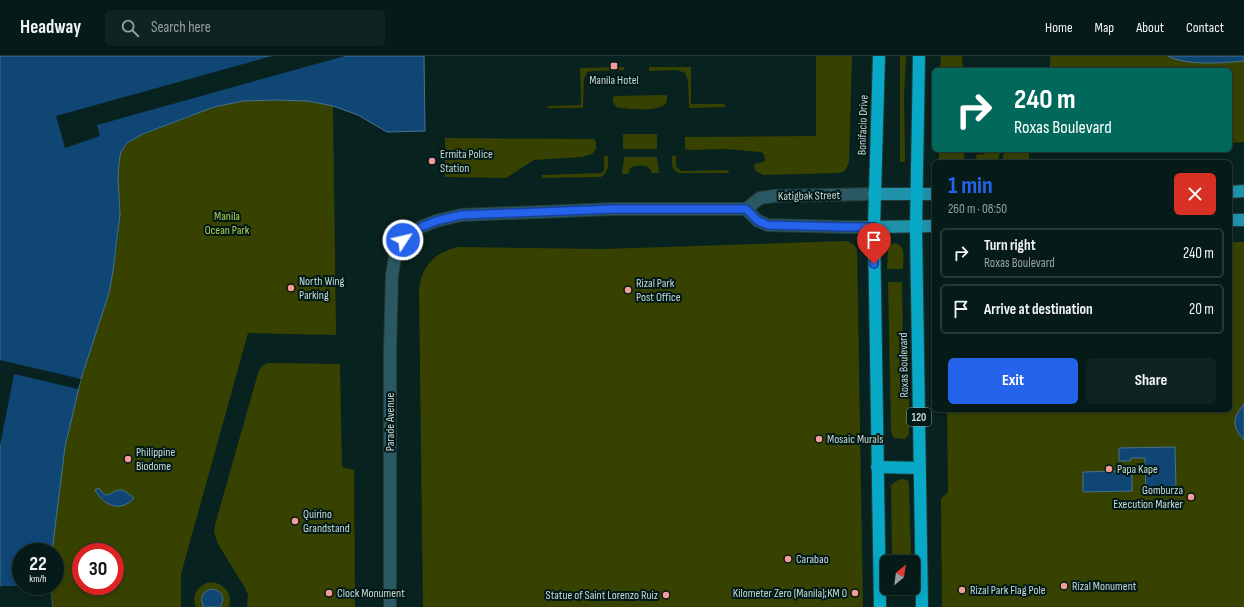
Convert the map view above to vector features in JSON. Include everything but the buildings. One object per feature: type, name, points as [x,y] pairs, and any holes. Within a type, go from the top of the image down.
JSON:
[{"type":"highway","name":"Bonifacio Drive","points":[[874,194],[879,56]]},
{"type":"highway","name":"120","points":[[916,194],[919,56]]},
{"type":"highway","points":[[874,194],[880,607]]},
{"type":"highway","name":"Roxas Boulevard","points":[[916,194],[922,607]]},
{"type":"highway","points":[[877,467],[920,468]]},
{"type":"main road","points":[[1232,192],[1244,191]]},
{"type":"main road","points":[[874,194],[932,194]]},
{"type":"main road","points":[[1232,220],[1244,220]]},
{"type":"main road","points":[[874,227],[932,226]]},
{"type":"street","name":"Katigbak Street","points":[[746,209],[760,198],[774,196],[874,194]]},
{"type":"street","name":"Parade Avenue","points":[[390,607],[390,351],[392,276],[394,257],[403,240],[421,227],[436,221],[461,215],[613,209],[746,209]]},
{"type":"street","points":[[746,209],[758,221],[768,225],[874,227]]},
{"type":"green space","points":[[816,56],[852,56],[849,162],[845,171],[839,173],[763,175],[756,171],[754,167],[755,164],[765,160],[764,154],[761,152],[725,149],[685,149],[685,137],[816,136]]},
{"type":"green space","points":[[900,56],[906,56],[904,97],[905,162],[900,162]]},
{"type":"green space","points":[[941,56],[962,56],[963,68],[940,68]]},
{"type":"green space","points":[[1050,56],[1244,56],[1244,142],[1232,143],[1232,68],[1050,68]]},
{"type":"green space","points":[[624,67],[624,70],[587,72],[584,79],[583,108],[548,108],[548,106],[581,105],[580,68]]},
{"type":"green space","points":[[649,67],[691,67],[691,104],[725,104],[725,107],[690,108],[688,80],[685,73],[677,70],[649,71]]},
{"type":"green space","points":[[615,96],[667,96],[666,103],[655,109],[621,108],[616,107],[613,102],[613,97]]},
{"type":"green space","name":"Manila Ocean Park","points":[[275,100],[308,101],[333,106],[336,335],[248,333],[181,574],[181,607],[0,607],[12,572],[12,595],[64,595],[64,543],[22,543],[109,293],[116,254],[119,224],[120,206],[118,168],[121,153],[127,144],[135,138],[214,107],[243,101]]},
{"type":"green space","points":[[623,134],[657,134],[657,149],[623,149]]},
{"type":"green space","points":[[445,138],[594,139],[596,142],[596,149],[592,154],[582,157],[534,160],[506,178],[445,177]]},
{"type":"green space","points":[[939,152],[964,152],[964,160],[939,159]]},
{"type":"green space","points":[[984,152],[1000,152],[998,160],[977,160],[976,155],[984,154]]},
{"type":"green space","points":[[1004,152],[1029,152],[1029,159],[1002,160]]},
{"type":"green space","points":[[676,155],[676,167],[682,171],[728,170],[729,173],[677,172],[672,162],[672,156]]},
{"type":"green space","points":[[604,156],[608,156],[608,168],[601,177],[542,178],[542,175],[602,173],[604,170]]},
{"type":"green space","points":[[624,157],[657,157],[659,173],[652,173],[649,168],[636,166],[630,168],[628,174],[622,174]]},
{"type":"green space","points":[[846,241],[853,244],[857,249],[863,607],[423,607],[419,289],[423,273],[436,256],[458,247],[603,249]]},
{"type":"green space","points":[[1232,242],[1244,242],[1244,607],[942,607],[941,499],[948,492],[947,412],[1232,412]]},
{"type":"green space","points":[[894,243],[901,246],[903,249],[903,269],[887,269],[888,248],[889,245]]},
{"type":"green space","points":[[888,282],[902,282],[903,339],[909,375],[909,434],[905,439],[894,438],[891,432]]},
{"type":"green space","points":[[269,363],[340,364],[342,467],[354,470],[355,607],[247,607],[248,595],[245,588],[218,544],[214,532],[215,525],[258,373],[262,366]]},
{"type":"green space","points":[[904,479],[908,481],[909,485],[911,555],[892,555],[891,485],[898,480]]},
{"type":"green space","points":[[210,582],[219,584],[226,590],[230,597],[229,607],[220,607],[221,606],[205,592],[201,598],[204,607],[196,607],[194,598],[197,591],[202,585]]},
{"type":"water","points":[[0,56],[424,56],[425,131],[387,132],[358,115],[333,106],[308,101],[243,101],[214,107],[143,134],[127,143],[121,152],[119,162],[118,178],[120,215],[109,293],[81,379],[65,447],[53,543],[12,543],[12,595],[51,595],[52,607],[0,607]]},
{"type":"water","points":[[1168,56],[1244,56],[1244,61],[1194,63]]},
{"type":"water","points":[[1244,404],[1244,440],[1237,431],[1235,422],[1237,414]]},
{"type":"water","points":[[1175,447],[1176,489],[1146,490],[1145,458],[1131,458],[1130,461],[1119,461],[1119,448]]},
{"type":"water","points":[[1118,468],[1132,468],[1132,491],[1083,492],[1083,472],[1118,471]]},
{"type":"water","points":[[99,488],[107,495],[116,490],[123,490],[134,498],[129,503],[124,505],[113,506],[108,504],[99,496],[95,490]]},
{"type":"water","points":[[211,589],[218,591],[222,595],[223,601],[220,607],[204,607],[202,604],[202,596],[205,592]]},
{"type":"pier","points":[[272,56],[345,56],[97,125],[100,136],[65,148],[56,116]]},
{"type":"pier","points":[[0,360],[81,379],[78,389],[14,374],[0,446]]},
{"type":"pier","points":[[0,586],[12,586],[12,595],[51,595],[52,607],[0,607]]},
{"type":"place","name":"Manila Hotel","points":[[614,66]]},
{"type":"place","name":"Ermita Police Station","points":[[432,161]]},
{"type":"place","name":"North Wing Parking","points":[[291,288]]},
{"type":"place","name":"Rizal Park Post Office","points":[[628,290]]},
{"type":"place","name":"Mosaic Murals","points":[[819,439]]},
{"type":"place","name":"Philippine Biodome","points":[[128,459]]},
{"type":"place","name":"Papa Kape","points":[[1109,469]]},
{"type":"place","name":"Gomburza Execution Marker","points":[[1191,497]]},
{"type":"place","name":"Quirino Grandstand","points":[[295,521]]},
{"type":"place","name":"Carabao","points":[[788,559]]},
{"type":"place","name":"Rizal Monument","points":[[1064,586]]},
{"type":"place","name":"Rizal Park Flag Pole","points":[[962,590]]},
{"type":"place","name":"Clock Monument","points":[[329,593]]},
{"type":"place","name":"Kilometer Zero (Manila);KM 0","points":[[855,593]]},
{"type":"place","name":"Statue of Saint Lorenzo Ruiz","points":[[666,595]]},
{"type":"route","points":[[403,240],[421,227],[436,221],[461,215],[613,209],[746,209],[758,221],[768,225],[874,227],[874,264]]}]
